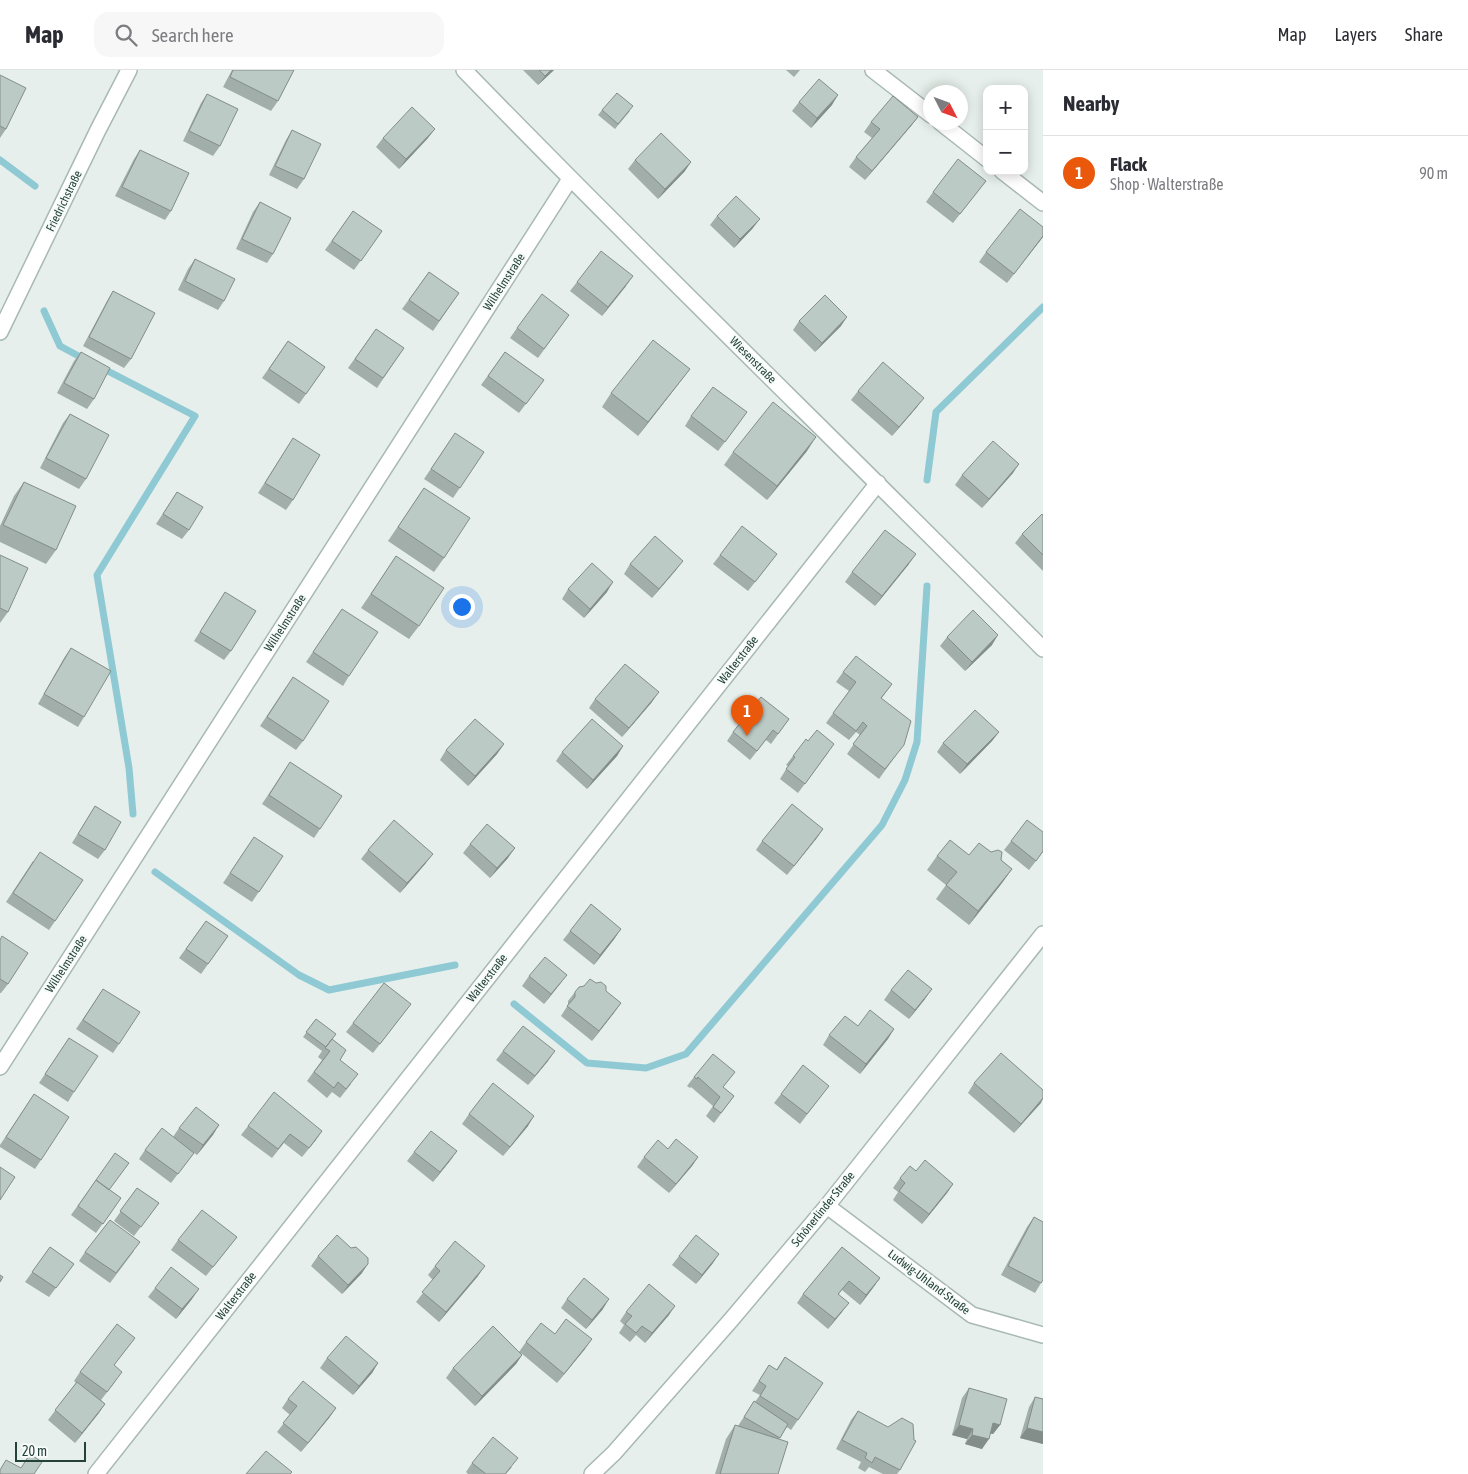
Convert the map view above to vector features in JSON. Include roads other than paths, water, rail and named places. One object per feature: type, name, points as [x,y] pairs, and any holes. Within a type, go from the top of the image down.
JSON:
[{"type":"street","name":"Friedrichstraße","points":[[0,332],[129,70]]},
{"type":"street","name":"Wiesenstraße","points":[[464,70],[570,179],[1043,649]]},
{"type":"street","points":[[873,70],[923,109]]},
{"type":"street","points":[[950,130],[983,156]]},
{"type":"street","points":[[1007,175],[1043,203]]},
{"type":"street","name":"Wilhelmstraße","points":[[0,1067],[570,179]]},
{"type":"street","name":"Walterstraße","points":[[96,1474],[878,483]]},
{"type":"street","name":"Schönerlinder Straße","points":[[592,1474],[614,1453],[731,1320],[827,1206],[1043,934]]},
{"type":"street","name":"Ludwig-Uhland-Straße","points":[[827,1206],[972,1316],[1043,1336]]},
{"type":"waterway","points":[[0,160],[35,186]]},
{"type":"waterway","points":[[927,480],[936,412],[1043,307]]},
{"type":"waterway","points":[[44,311],[60,346],[86,360]]},
{"type":"waterway","points":[[100,367],[195,416],[97,575],[129,768],[133,814]]},
{"type":"waterway","points":[[514,1004],[587,1063],[646,1068],[686,1054],[882,825],[905,780],[917,742],[927,586]]},
{"type":"waterway","points":[[155,872],[299,975],[329,990],[455,965]]},
{"type":"place","name":"Flack","points":[[747,736]]}]
